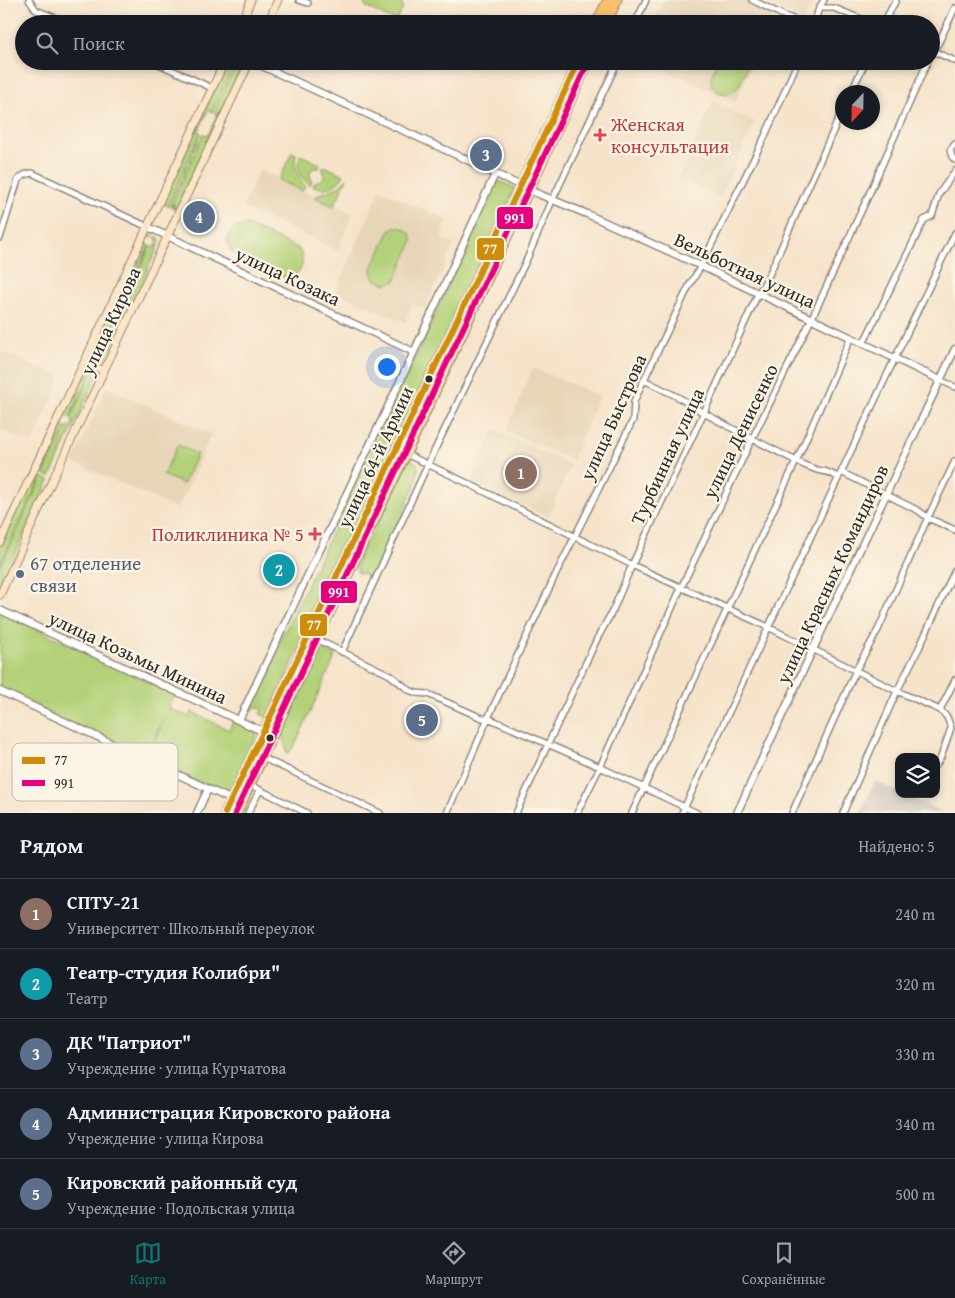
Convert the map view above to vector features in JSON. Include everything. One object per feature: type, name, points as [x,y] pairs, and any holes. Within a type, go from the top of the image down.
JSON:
[{"type":"highway","points":[[600,15],[608,0]]},
{"type":"highway","points":[[610,15],[617,0]]},
{"type":"highway","name":"улица 64-й Армии","points":[[237,813],[263,758],[350,546],[575,70]]},
{"type":"highway","name":"улица 64-й Армии","points":[[226,813],[264,732],[360,551],[585,70]]},
{"type":"highway","points":[[350,546],[360,551]]},
{"type":"main road","points":[[245,15],[251,0]]},
{"type":"main road","points":[[271,15],[278,0]]},
{"type":"main road","name":"улица Кирова","points":[[0,542],[221,70]]},
{"type":"main road","name":"улица Кирова","points":[[0,595],[247,70]]},
{"type":"main road","points":[[84,362],[104,371]]},
{"type":"street","points":[[29,0],[36,10],[48,15]]},
{"type":"street","points":[[299,0],[308,3]]},
{"type":"street","points":[[639,15],[646,0]]},
{"type":"street","points":[[752,0],[783,15]]},
{"type":"street","points":[[817,15],[824,0]]},
{"type":"street","points":[[888,15],[896,0]]},
{"type":"street","points":[[819,8],[834,8],[851,15]]},
{"type":"street","points":[[940,40],[955,8]]},
{"type":"street","points":[[940,55],[955,62]]},
{"type":"street","points":[[172,70],[212,88]]},
{"type":"street","name":"Вельботная улица","points":[[270,70],[520,186],[701,266],[955,387]]},
{"type":"street","points":[[342,652],[428,464],[523,268],[614,70]]},
{"type":"street","name":"улица Быстрова","points":[[447,813],[488,718],[574,536],[633,420],[634,402],[644,380],[765,136],[794,70]]},
{"type":"street","points":[[854,85],[862,70]]},
{"type":"street","name":"улица Денисенко","points":[[577,813],[600,767],[681,588],[812,318],[924,70]]},
{"type":"street","name":"Турбинная улица","points":[[516,813],[597,639],[613,610],[758,294],[769,275],[835,127]]},
{"type":"street","points":[[955,144],[950,150],[955,160]]},
{"type":"street","points":[[864,342],[924,220],[932,216],[939,194],[955,171]]},
{"type":"street","points":[[0,238],[18,180],[24,175],[32,173],[148,227]]},
{"type":"street","points":[[239,720],[414,352],[495,174]]},
{"type":"street","name":"улица Козака","points":[[148,227],[414,352]]},
{"type":"street","points":[[684,810],[768,627],[955,232]]},
{"type":"street","points":[[632,813],[797,460],[851,337]]},
{"type":"street","name":"улица Красных Командиров","points":[[737,813],[812,649],[887,495],[955,348]]},
{"type":"street","points":[[644,380],[678,396],[704,414],[817,470],[840,474],[887,495],[919,511],[928,518],[955,530]]},
{"type":"street","points":[[406,454],[632,565],[768,627],[897,691],[940,710],[951,728],[940,759]]},
{"type":"street","points":[[792,813],[856,670],[878,630],[955,461]]},
{"type":"street","points":[[843,813],[897,691],[955,570]]},
{"type":"street","name":"улица Козьмы Минина","points":[[0,610],[264,732]]},
{"type":"street","points":[[313,638],[390,675],[408,690],[428,694],[482,718],[488,718],[600,767],[684,810],[697,813]]},
{"type":"street","points":[[940,710],[955,680]]},
{"type":"street","points":[[0,691],[110,743]]},
{"type":"street","points":[[263,758],[380,813]]},
{"type":"street","points":[[178,775],[232,800]]},
{"type":"street","points":[[250,785],[307,813]]},
{"type":"street","points":[[197,813],[208,789]]},
{"type":"street","points":[[248,813],[260,790]]},
{"type":"shaded area","points":[[663,0],[742,0],[773,15],[657,15]]},
{"type":"shaded area","points":[[759,0],[813,0],[806,15],[792,15]]},
{"type":"shaded area","points":[[667,70],[750,70],[735,102]]},
{"type":"shaded area","points":[[713,102],[755,122],[720,197],[678,178]]},
{"type":"shaded area","points":[[259,170],[353,213],[337,250],[243,207]]},
{"type":"shaded area","points":[[380,190],[448,220],[440,238],[454,244],[426,309],[413,304],[405,322],[336,292]]},
{"type":"shaded area","points":[[0,351],[61,377],[33,443],[0,429]]},
{"type":"shaded area","points":[[533,368],[599,396],[572,460],[506,432]]},
{"type":"shaded area","points":[[106,387],[211,434],[178,509],[73,462]]},
{"type":"shaded area","points":[[494,430],[571,465],[548,517],[471,482]]},
{"type":"shaded area","points":[[875,781],[895,790],[895,798],[912,798],[944,813],[860,813]]},
{"type":"green space","points":[[365,0],[398,0],[401,1],[403,8],[400,15],[383,15],[364,5]]},
{"type":"green space","points":[[224,70],[231,70],[212,112],[208,110],[198,132],[201,133],[168,206],[163,205],[164,202],[162,201]]},
{"type":"green space","points":[[233,70],[241,70],[177,207],[173,203],[172,206],[176,208],[174,210],[170,206],[203,134],[208,135],[217,115],[214,113]]},
{"type":"green space","points":[[714,70],[746,70],[738,87],[730,93],[722,93],[714,89],[711,80]]},
{"type":"green space","points":[[292,152],[296,154],[295,167],[305,186],[302,191],[279,180]]},
{"type":"green space","points":[[300,155],[320,164],[319,168],[314,168],[310,171],[312,180],[310,185],[299,172]]},
{"type":"green space","points":[[324,166],[344,175],[331,187],[313,186],[316,181],[320,181],[324,177],[322,169]]},
{"type":"green space","points":[[347,178],[334,206],[316,198],[318,194],[334,189]]},
{"type":"green space","points":[[496,180],[515,188],[267,717],[260,714],[262,709],[255,706],[253,711],[248,708],[414,361]]},
{"type":"green space","points":[[520,194],[523,195],[361,538],[360,536]]},
{"type":"green space","points":[[247,225],[298,248],[301,253],[302,263],[298,272],[289,277],[283,277],[235,255],[230,249],[228,242],[229,234],[235,228]]},
{"type":"green space","points":[[394,227],[407,231],[411,235],[412,242],[395,281],[386,284],[373,277],[372,268],[389,232]]},
{"type":"green space","points":[[147,234],[153,235],[152,237],[148,236],[144,243],[149,246],[122,303],[118,303],[113,315],[116,318],[95,362],[88,359]]},
{"type":"green space","points":[[156,236],[160,239],[160,242],[104,367],[96,363],[117,319],[122,318],[127,307],[125,304],[150,246],[155,248],[158,240],[155,238]]},
{"type":"green space","points":[[84,367],[92,370],[70,417],[66,417],[62,421],[64,427],[43,473],[36,471]]},
{"type":"green space","points":[[93,370],[99,373],[50,477],[44,474],[66,428],[73,423],[71,417]]},
{"type":"green space","points":[[178,445],[197,454],[183,484],[163,475]]},
{"type":"green space","points":[[412,459],[418,465],[415,485],[375,573],[372,578],[366,577],[365,574],[358,573],[358,561],[361,553],[381,518],[386,503],[397,488],[398,480],[401,478],[405,464]]},
{"type":"green space","points":[[34,474],[41,477],[0,564],[0,547]]},
{"type":"green space","points":[[42,477],[49,480],[0,586],[0,567]]},
{"type":"green space","points":[[0,613],[175,695],[169,708],[189,717],[192,712],[229,730],[233,721],[255,731],[257,735],[230,793],[227,795],[178,774],[178,743],[154,743],[164,718],[152,743],[112,743],[0,690]]},
{"type":"green space","points":[[324,650],[336,655],[296,743],[290,752],[287,753],[283,729],[321,652]]},
{"type":"transit line","name":"77","points":[[225,813],[575,70]]},
{"type":"transit line","name":"991","points":[[235,813],[585,70]]},
{"type":"place","name":"Женская консультация","points":[[600,135]]},
{"type":"place","name":"ДК \"Патриот\"","points":[[486,155]]},
{"type":"place","name":"Администрация Кировского района","points":[[199,217]]},
{"type":"place","name":"СПТУ-21","points":[[521,473]]},
{"type":"place","name":"Поликлиника № 5","points":[[315,534]]},
{"type":"place","name":"Театр-студия Колибри\"","points":[[279,570]]},
{"type":"place","name":"67 отделение связи","points":[[20,574]]},
{"type":"place","name":"Кировский районный суд","points":[[422,720]]}]
